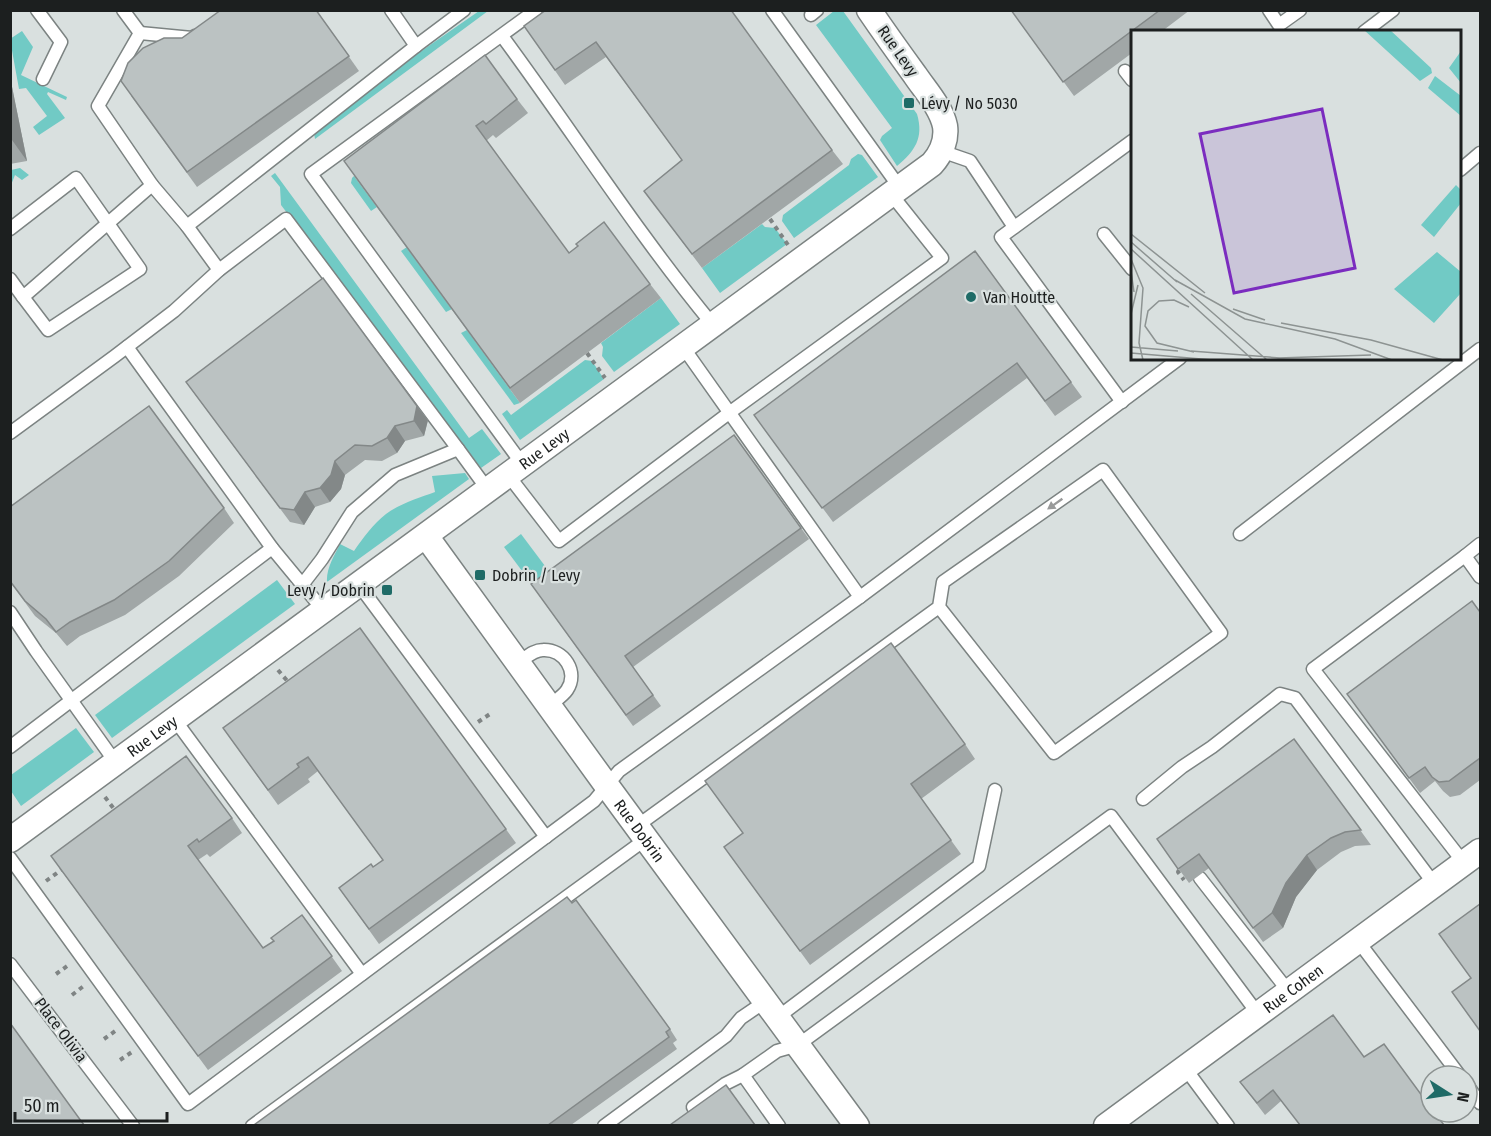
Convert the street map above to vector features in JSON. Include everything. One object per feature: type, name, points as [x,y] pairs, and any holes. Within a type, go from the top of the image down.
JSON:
[{"type":"street","name":"Rue Levy","points":[[13,832],[116,763],[932,164],[941,152],[945,131],[942,115],[869,10]]},
{"type":"street","name":"Rue Dobrin","points":[[426,536],[857,1125]]},
{"type":"street","name":"Rue Cohen","points":[[1106,1125],[1472,857]]},
{"type":"lane","points":[[37,10],[61,42],[43,79]]},
{"type":"lane","points":[[123,10],[140,33],[192,38],[201,31]]},
{"type":"lane","points":[[391,10],[416,46]]},
{"type":"lane","points":[[187,226],[464,10]]},
{"type":"lane","points":[[536,10],[311,174],[515,470],[559,541],[729,413],[942,258],[772,10]]},
{"type":"lane","points":[[1269,10],[1277,29],[1300,10]]},
{"type":"lane","points":[[1367,30],[1393,10]]},
{"type":"lane","points":[[140,33],[98,106],[152,185],[187,226],[219,270]]},
{"type":"lane","points":[[502,36],[634,221],[713,325]]},
{"type":"lane","points":[[1122,402],[1001,237],[1131,142]]},
{"type":"lane","points":[[941,152],[970,161],[1014,227]]},
{"type":"lane","points":[[1461,169],[1480,153]]},
{"type":"lane","points":[[10,230],[76,178],[140,269],[48,330],[10,279]]},
{"type":"lane","points":[[23,297],[152,185]]},
{"type":"lane","points":[[10,433],[174,311],[219,270],[286,219],[488,490]]},
{"type":"lane","points":[[1104,234],[1131,267]]},
{"type":"lane","points":[[127,347],[272,548],[324,611]]},
{"type":"lane","points":[[683,347],[860,597]]},
{"type":"lane","points":[[1240,534],[1480,348]]},
{"type":"lane","points":[[10,858],[188,1104],[594,801],[619,771],[860,597],[1177,360]]},
{"type":"lane","points":[[302,585],[322,559],[352,512],[395,475],[458,449]]},
{"type":"lane","points":[[252,1125],[939,607],[943,582],[1103,470],[1221,633],[1054,753],[939,607]]},
{"type":"lane","points":[[1472,857],[1313,669],[1480,544]]},
{"type":"lane","points":[[10,747],[272,548]]},
{"type":"lane","points":[[1466,556],[1480,577]]},
{"type":"lane","points":[[359,585],[546,837]]},
{"type":"lane","points":[[10,612],[116,763]]},
{"type":"lane","points":[[518,663],[534,652],[543,650],[554,652],[567,662],[571,673],[570,684],[564,694],[549,706]]},
{"type":"lane","points":[[1143,799],[1280,694],[1295,698],[1435,885]]},
{"type":"lane","points":[[175,720],[362,974]]},
{"type":"lane","points":[[604,1125],[726,1036],[741,1018],[772,1009],[979,866],[995,790]]},
{"type":"lane","points":[[693,1107],[777,1051],[798,1045],[1111,816],[1258,1014]]},
{"type":"lane","points":[[1200,878],[1289,992]]},
{"type":"lane","points":[[1358,941],[1451,1064]]},
{"type":"lane","name":"Place Olivia","points":[[10,964],[133,1125]]},
{"type":"lane","points":[[1185,1068],[1228,1125]]},
{"type":"lane","points":[[743,1075],[779,1125]]},
{"type":"path","points":[[770,219],[788,245]]},
{"type":"path","points":[[587,353],[605,378]]},
{"type":"path","points":[[278,670],[291,687]]},
{"type":"path","points":[[105,796],[118,814]]},
{"type":"path","points":[[42,883],[70,864]]},
{"type":"path","points":[[1179,870],[1178,872],[1185,881]]},
{"type":"shaded area","points":[[479,11],[488,11],[315,139],[314,133],[371,86]]},
{"type":"shaded area","points":[[834,11],[843,11],[917,114],[919,130],[916,143],[909,155],[897,166],[880,140],[892,128],[816,25]]},
{"type":"shaded area","points":[[22,31],[33,47],[21,75],[67,97],[66,100],[48,92],[47,94],[65,118],[39,135],[33,127],[47,116],[26,88],[19,89],[10,39]]},
{"type":"shaded area","points":[[858,154],[862,155],[878,177],[794,238],[782,221],[783,215],[849,165],[851,159]]},
{"type":"shaded area","points":[[20,168],[29,175],[22,180],[15,175],[11,185],[11,170]]},
{"type":"shaded area","points":[[275,173],[469,438],[482,429],[501,454],[481,468],[281,205],[280,187],[271,176]]},
{"type":"shaded area","points":[[354,176],[377,207],[371,211],[351,183]]},
{"type":"shaded area","points":[[762,224],[765,227],[775,228],[787,244],[720,293],[702,268]]},
{"type":"shaded area","points":[[407,247],[452,309],[446,312],[401,251]]},
{"type":"shaded area","points":[[661,298],[680,324],[614,372],[602,356],[601,343]]},
{"type":"shaded area","points":[[467,330],[520,403],[514,405],[461,333]]},
{"type":"shaded area","points":[[585,360],[592,361],[604,379],[520,440],[502,414],[507,410],[511,415]]},
{"type":"shaded area","points":[[465,473],[469,479],[327,582],[329,567],[340,544],[354,551],[386,514],[435,492],[432,476]]},
{"type":"shaded area","points":[[521,534],[551,574],[534,587],[504,547]]},
{"type":"shaded area","points":[[277,580],[295,604],[112,738],[95,715]]},
{"type":"shaded area","points":[[76,728],[94,752],[21,806],[11,791],[11,775]]},
{"type":"building","points":[[221,10],[316,10],[349,56],[187,172],[121,81],[128,63],[143,48],[164,38],[182,38]]},
{"type":"building","points":[[546,10],[731,10],[832,150],[692,254],[644,191],[682,160],[596,42],[555,70],[524,26]]},
{"type":"building","points":[[1011,10],[1160,10],[1131,30],[1063,82]]},
{"type":"building","points":[[485,55],[517,99],[486,124],[483,121],[476,126],[569,253],[578,246],[576,244],[604,222],[650,284],[510,388],[344,161]]},
{"type":"building","points":[[975,251],[1071,382],[1045,401],[1017,363],[822,508],[754,415]]},
{"type":"building","points":[[323,278],[417,406],[414,421],[395,426],[387,438],[372,446],[355,445],[335,461],[331,475],[320,488],[305,492],[294,510],[280,508],[186,382]]},
{"type":"building","points":[[149,406],[224,508],[169,561],[114,600],[70,622],[56,632],[46,619],[25,601],[10,581],[10,507]]},
{"type":"building","points":[[734,435],[801,528],[625,656],[653,695],[626,715],[531,584]]},
{"type":"building","points":[[1472,601],[1480,612],[1480,758],[1449,781],[1439,782],[1425,767],[1409,778],[1347,694]]},
{"type":"building","points":[[360,628],[506,829],[369,929],[339,888],[371,864],[373,867],[383,860],[308,757],[297,764],[299,767],[268,790],[223,728]]},
{"type":"building","points":[[891,643],[965,744],[911,784],[951,840],[800,951],[724,847],[743,833],[705,781]]},
{"type":"building","points":[[1294,739],[1361,830],[1345,832],[1331,838],[1307,855],[1286,883],[1272,913],[1253,928],[1199,854],[1178,869],[1157,839]]},
{"type":"building","points":[[186,756],[232,818],[199,842],[197,839],[188,846],[263,948],[274,941],[271,938],[302,915],[332,956],[198,1056],[51,856]]},
{"type":"building","points":[[567,897],[572,903],[576,900],[670,1029],[666,1032],[669,1037],[548,1125],[254,1125]]},
{"type":"building","points":[[1480,904],[1480,1031],[1452,992],[1471,978],[1439,934]]},
{"type":"building","points":[[1333,1015],[1364,1057],[1384,1044],[1419,1092],[1419,1124],[1444,1125],[1300,1125],[1273,1090],[1257,1103],[1240,1082]]},
{"type":"building","points":[[10,1023],[84,1125],[10,1125]]},
{"type":"building","points":[[726,1085],[755,1125],[670,1125]]},
{"type":"place","name":"Lévy / No 5030","points":[[909,103]]},
{"type":"place","name":"Van Houtte","points":[[971,297]]},
{"type":"place","name":"Dobrin / Levy","points":[[480,575]]},
{"type":"place","name":"Levy / Dobrin","points":[[387,590]]}]
